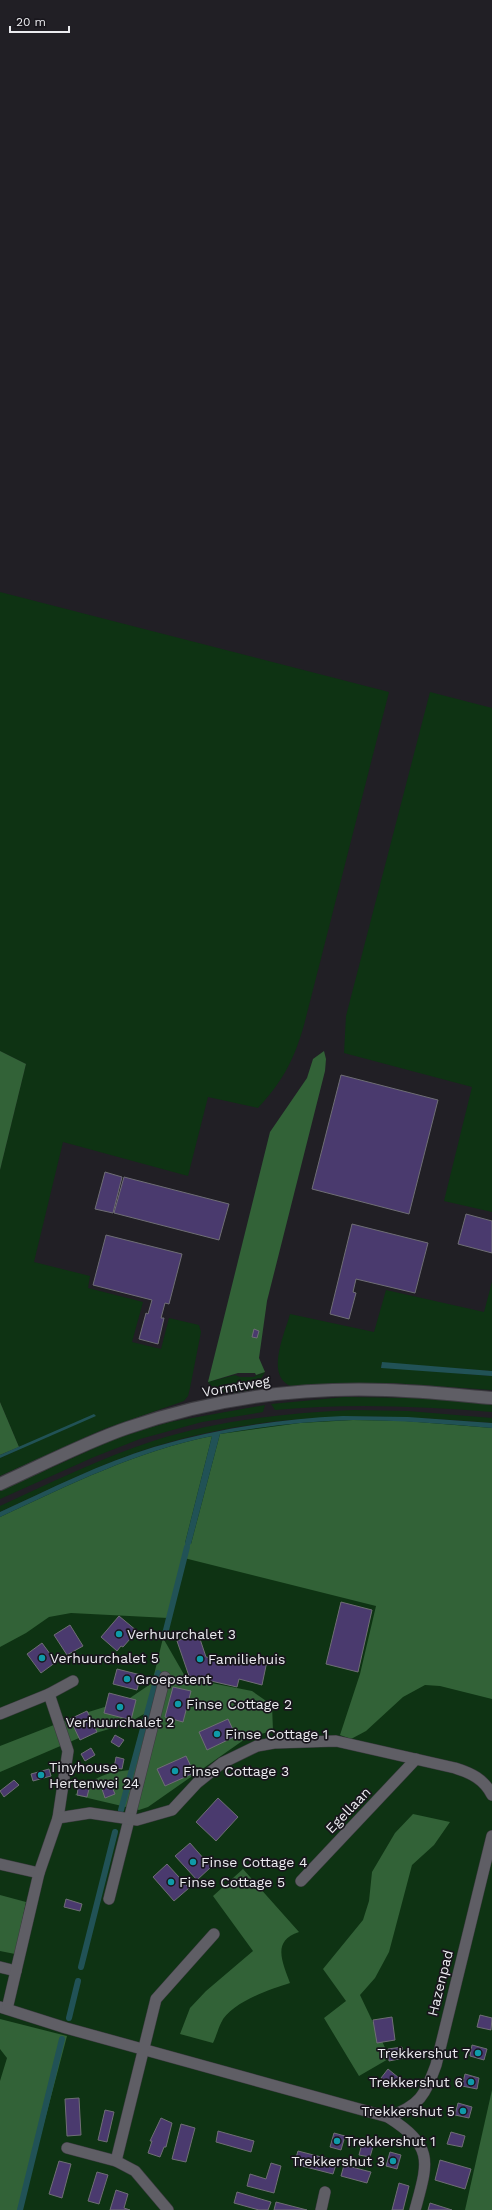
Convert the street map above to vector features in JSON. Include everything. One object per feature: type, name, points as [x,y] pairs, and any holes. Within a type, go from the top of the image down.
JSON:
[{"type":"street","name":"Vormtweg","points":[[0,1484],[127,1428],[179,1413],[244,1399],[317,1391],[385,1390],[492,1398]]},
{"type":"lane","points":[[109,1899],[165,1677]]},
{"type":"lane","points":[[0,1714],[49,1694],[73,1681]]},
{"type":"lane","points":[[49,1694],[68,1750],[58,1818],[39,1873],[16,1971],[4,2008],[66,2028],[388,2117],[414,2136],[422,2147],[426,2156],[426,2166],[415,2210]]},
{"type":"lane","points":[[58,1818],[90,1813],[130,1819],[152,1817],[172,1810],[197,1783],[222,1763],[257,1746],[290,1742],[336,1741],[416,1759],[472,1774],[482,1781],[492,1795]]},
{"type":"lane","name":"Egellaan","points":[[301,1881],[416,1759]]},
{"type":"lane","name":"Hazenpad","points":[[388,2117],[407,2111],[426,2092],[436,2065],[492,1836]]},
{"type":"lane","points":[[0,1864],[39,1873]]},
{"type":"lane","points":[[116,2161],[156,1999],[214,1934]]},
{"type":"lane","points":[[0,1967],[16,1971]]},
{"type":"lane","points":[[67,2148],[116,2161],[135,2172],[168,2210]]},
{"type":"lane","points":[[321,2210],[325,2192]]},
{"type":"green space","points":[[0,592],[389,692],[304,1025],[292,1060],[274,1089],[258,1108],[208,1097],[188,1176],[63,1142],[34,1262],[90,1276],[88,1288],[143,1302],[132,1342],[161,1349],[169,1318],[199,1325],[201,1332],[188,1396],[184,1401],[104,1429],[0,1476],[0,1458],[96,1415],[19,1447],[0,1402],[0,1170],[26,1064],[0,1051]]},
{"type":"green space","points":[[430,692],[492,708],[492,1212],[444,1201],[472,1087],[344,1053],[346,1016]]},
{"type":"green space","points":[[0,1051],[26,1064],[0,1170]]},
{"type":"green space","points":[[324,1051],[326,1059],[325,1071],[267,1301],[259,1358],[265,1372],[256,1375],[255,1373],[238,1373],[208,1382],[270,1132],[307,1078],[313,1059]]},
{"type":"green space","points":[[492,1282],[492,1371],[382,1363],[381,1367],[492,1376],[492,1390],[392,1383],[291,1386],[283,1381],[279,1373],[278,1364],[281,1342],[290,1314],[374,1332],[386,1290],[484,1312]]},
{"type":"green space","points":[[265,1372],[255,1389],[229,1393],[217,1390],[208,1382],[235,1375],[240,1377],[253,1377]]},
{"type":"green space","points":[[345,1397],[412,1398],[492,1403],[492,1412],[384,1406],[275,1410],[271,1404]]},
{"type":"green space","points":[[0,1402],[19,1447],[0,1455]]},
{"type":"green space","points":[[265,1405],[263,1412],[202,1422],[140,1439],[94,1457],[0,1499],[0,1491],[110,1441],[170,1422]]},
{"type":"green space","points":[[354,1410],[408,1411],[492,1418],[492,1423],[405,1417],[363,1417],[280,1421],[238,1427],[196,1435],[133,1454],[75,1477],[0,1512],[0,1506],[76,1471],[153,1441],[203,1428],[253,1419],[303,1413]]},
{"type":"green space","points":[[341,1417],[492,1426],[492,2210],[0,2210],[0,1513],[134,1457],[215,1432]]},
{"type":"green space","points":[[353,1420],[405,1421],[492,1428],[492,1699],[440,1686],[425,1685],[403,1697],[366,1731],[351,1739],[340,1735],[360,1674],[376,1606],[184,1558],[168,1618],[71,1613],[49,1617],[26,1633],[0,1647],[0,1517],[78,1481],[130,1460],[184,1442],[212,1436],[185,1543],[191,1544],[220,1434],[300,1423]]},
{"type":"green space","points":[[163,1638],[186,1678],[252,1691],[272,1705],[273,1731],[248,1737],[148,1807],[139,1810],[75,1795],[94,1780],[106,1774],[130,1770],[144,1714],[126,1724],[79,1738],[0,1772],[0,1746],[82,1714],[127,1700],[152,1683]]},
{"type":"green space","points":[[413,1814],[450,1822],[434,1845],[412,1865],[389,1952],[375,1978],[360,1995],[390,2058],[359,2076],[324,2018],[346,2001],[323,1969],[363,1920],[369,1901],[372,1872],[395,1833]]},
{"type":"green space","points":[[243,1869],[299,1932],[290,1936],[282,1947],[282,1960],[290,1983],[251,1998],[233,2009],[221,2023],[213,2043],[180,2034],[190,2008],[206,1991],[253,1951],[213,1896]]},
{"type":"green space","points":[[0,1895],[26,1902],[15,1954],[0,1951]]},
{"type":"green space","points":[[0,2019],[67,2036],[21,2210],[0,2210],[0,2081],[7,2058],[0,2049]]},
{"type":"green space","points":[[492,2090],[492,2210],[465,2210]]},
{"type":"water","points":[[382,1362],[492,1371],[492,1376],[381,1368]]},
{"type":"water","points":[[94,1414],[96,1416],[0,1458],[0,1455]]},
{"type":"water","points":[[343,1416],[408,1417],[492,1423],[492,1428],[405,1421],[353,1420],[286,1424],[220,1434],[191,1544],[187,1547],[185,1543],[212,1436],[184,1442],[130,1460],[78,1481],[0,1517],[0,1512],[57,1486],[134,1453],[154,1447],[224,1430],[271,1422]]},
{"type":"building","points":[[341,1075],[438,1100],[409,1214],[312,1189]]},
{"type":"building","points":[[105,1172],[122,1177],[113,1213],[95,1209]]},
{"type":"building","points":[[124,1177],[229,1204],[219,1240],[114,1213]]},
{"type":"building","points":[[466,1214],[492,1221],[492,1253],[458,1244]]},
{"type":"building","points":[[352,1224],[428,1243],[415,1293],[356,1279],[353,1292],[356,1293],[349,1319],[330,1314]]},
{"type":"building","points":[[106,1235],[182,1254],[169,1304],[165,1303],[161,1318],[164,1318],[158,1344],[139,1339],[146,1313],[148,1314],[152,1300],[93,1285]]},
{"type":"building","points":[[254,1329],[259,1331],[257,1338],[252,1337]]},
{"type":"building","points":[[341,1602],[372,1610],[358,1672],[326,1664]]},
{"type":"building","name":"Verhuurchalet 3","points":[[119,1616],[137,1631],[123,1647],[121,1646],[117,1651],[101,1637]]},
{"type":"building","points":[[70,1625],[83,1646],[67,1655],[54,1635]]},
{"type":"building","name":"Familiehuis","points":[[198,1633],[206,1657],[241,1665],[243,1656],[267,1661],[262,1685],[239,1679],[237,1687],[189,1676],[177,1641]]},
{"type":"building","name":"Verhuurchalet 5","points":[[42,1643],[56,1662],[41,1673],[27,1654]]},
{"type":"building","name":"Groepstent","points":[[117,1669],[141,1675],[137,1690],[113,1684]]},
{"type":"building","name":"Finse Cottage 2","points":[[173,1687],[191,1691],[183,1722],[165,1717]]},
{"type":"building","name":"Verhuurchalet 2","points":[[109,1693],[136,1700],[131,1720],[104,1713]]},
{"type":"building","points":[[87,1711],[97,1732],[80,1740],[70,1719]]},
{"type":"building","name":"Finse Cottage 1","points":[[228,1719],[236,1736],[207,1750],[199,1732]]},
{"type":"building","points":[[115,1735],[124,1740],[119,1747],[111,1742]]},
{"type":"building","points":[[91,1748],[95,1755],[85,1761],[81,1754]]},
{"type":"building","name":"Finse Cottage 3","points":[[186,1756],[194,1773],[165,1786],[157,1769]]},
{"type":"building","points":[[116,1757],[124,1759],[122,1769],[114,1768]]},
{"type":"building","name":"Tinyhouse Hertenwei 24","points":[[49,1769],[51,1776],[33,1781],[31,1774]]},
{"type":"building","points":[[14,1780],[19,1785],[4,1797],[0,1791]]},
{"type":"building","points":[[110,1782],[115,1794],[105,1798],[101,1786]]},
{"type":"building","points":[[79,1783],[90,1785],[87,1797],[77,1795]]},
{"type":"building","points":[[218,1798],[238,1817],[216,1841],[196,1822]]},
{"type":"building","name":"Finse Cottage 4","points":[[190,1843],[211,1867],[197,1880],[175,1856]]},
{"type":"building","name":"Finse Cottage 5","points":[[167,1864],[189,1888],[174,1901],[153,1877]]},
{"type":"building","points":[[66,1899],[82,1904],[80,1911],[64,1907]]},
{"type":"building","points":[[480,2015],[492,2018],[491,2030],[477,2027]]},
{"type":"building","points":[[392,2017],[395,2040],[377,2043],[373,2020]]},
{"type":"building","name":"Trekkershut 7","points":[[472,2045],[487,2049],[484,2060],[470,2056]]},
{"type":"building","points":[[402,2047],[404,2058],[389,2061],[388,2049]]},
{"type":"building","points":[[388,2069],[399,2078],[392,2088],[381,2078]]},
{"type":"building","name":"Trekkershut 6","points":[[465,2074],[479,2078],[477,2089],[462,2086]]},
{"type":"building","points":[[79,2098],[81,2135],[67,2136],[65,2099]]},
{"type":"building","name":"Trekkershut 5","points":[[458,2103],[472,2107],[469,2118],[455,2115]]},
{"type":"building","points":[[105,2110],[114,2112],[107,2142],[98,2140]]},
{"type":"building","points":[[161,2118],[172,2123],[166,2147],[164,2147],[160,2157],[148,2153],[152,2141],[150,2141]]},
{"type":"building","points":[[181,2124],[195,2128],[186,2162],[172,2159]]},
{"type":"building","points":[[218,2131],[254,2141],[251,2152],[216,2142]]},
{"type":"building","points":[[451,2132],[465,2136],[462,2147],[447,2144]]},
{"type":"building","name":"Trekkershut 1","points":[[334,2133],[345,2136],[341,2150],[330,2147]]},
{"type":"building","points":[[363,2140],[374,2143],[370,2157],[359,2155]]},
{"type":"building","points":[[298,2151],[337,2161],[333,2174],[294,2164]]},
{"type":"building","name":"Trekkershut 3","points":[[390,2152],[401,2155],[397,2169],[386,2166]]},
{"type":"building","points":[[440,2160],[471,2169],[465,2189],[435,2180]]},
{"type":"building","points":[[59,2161],[71,2164],[62,2198],[49,2194]]},
{"type":"building","points":[[271,2163],[281,2166],[274,2193],[247,2186],[250,2174],[266,2179]]},
{"type":"building","points":[[344,2165],[371,2172],[367,2183],[341,2176]]},
{"type":"building","points":[[97,2172],[108,2175],[99,2204],[88,2201]]},
{"type":"building","points":[[399,2183],[409,2186],[403,2210],[392,2210]]},
{"type":"building","points":[[116,2190],[128,2194],[124,2208],[130,2210],[110,2210]]},
{"type":"building","points":[[237,2192],[271,2202],[268,2210],[259,2210],[234,2203]]},
{"type":"building","points":[[276,2202],[307,2210],[274,2210]]},
{"type":"building","points":[[430,2203],[452,2210],[428,2210]]},
{"type":"waterway","points":[[165,1634],[187,1547]]},
{"type":"waterway","points":[[121,1810],[158,1673]]},
{"type":"waterway","points":[[81,1967],[115,1832]]},
{"type":"waterway","points":[[69,2018],[78,1981]]},
{"type":"waterway","points":[[20,2210],[62,2039]]},
{"type":"place","name":"Verhuurchalet 3","points":[[119,1634]]},
{"type":"place","name":"Verhuurchalet 5","points":[[42,1658]]},
{"type":"place","name":"Familiehuis","points":[[200,1659]]},
{"type":"place","name":"Groepstent","points":[[127,1679]]},
{"type":"place","name":"Finse Cottage 2","points":[[178,1704]]},
{"type":"place","name":"Verhuurchalet 2","points":[[120,1707]]},
{"type":"place","name":"Finse Cottage 1","points":[[217,1734]]},
{"type":"place","name":"Finse Cottage 3","points":[[175,1771]]},
{"type":"place","name":"Tinyhouse Hertenwei 24","points":[[41,1775]]},
{"type":"place","name":"Finse Cottage 4","points":[[193,1862]]},
{"type":"place","name":"Finse Cottage 5","points":[[171,1882]]},
{"type":"place","name":"Trekkershut 7","points":[[478,2053]]},
{"type":"place","name":"Trekkershut 6","points":[[471,2082]]},
{"type":"place","name":"Trekkershut 5","points":[[463,2111]]},
{"type":"place","name":"Trekkershut 1","points":[[337,2141]]},
{"type":"place","name":"Trekkershut 3","points":[[393,2161]]}]
